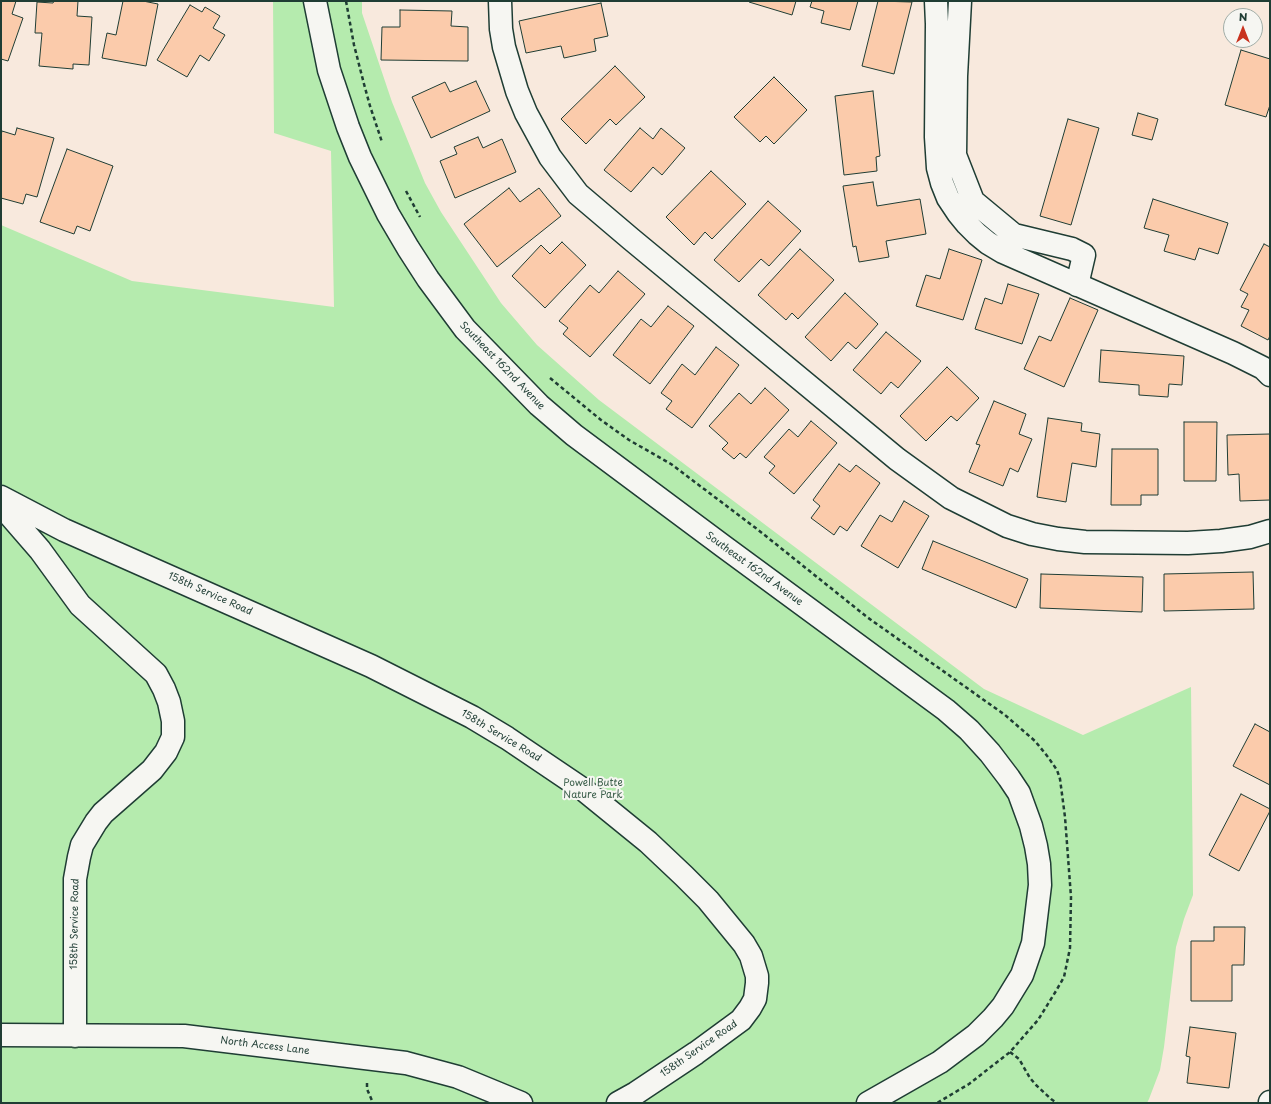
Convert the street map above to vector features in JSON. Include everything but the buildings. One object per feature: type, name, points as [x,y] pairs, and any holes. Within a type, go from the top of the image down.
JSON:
[{"type":"street","name":"Southeast 162nd Avenue","points":[[315,1],[329,70],[360,157],[388,214],[408,248],[428,279],[465,328],[539,405],[574,435],[946,710],[969,730],[990,753],[1006,773],[1019,793],[1031,826],[1036,846],[1040,885],[1032,943],[1022,976],[1004,1006],[976,1035],[940,1062],[868,1103]]},
{"type":"street","points":[[500,1],[501,29],[504,47],[517,91],[526,113],[550,157],[578,194],[896,459],[951,498],[1007,526],[1032,534],[1085,542],[1188,543],[1250,537],[1270,531]]},
{"type":"street","points":[[936,1],[936,154],[942,183],[948,198],[967,224],[988,243],[1004,252],[1233,353],[1263,368],[1270,375]]},
{"type":"street","points":[[960,1],[956,76],[955,154],[973,201],[1014,235],[1072,249],[1084,255],[1077,285]]},
{"type":"street","name":"158th Service Road","points":[[1,498],[64,530],[371,666],[472,718],[507,738],[584,790],[648,842],[684,876],[708,900],[744,944],[751,956],[757,976],[755,999],[741,1020],[696,1053],[636,1093],[618,1103]]},
{"type":"street","name":"158th Service Road","points":[[1,505],[40,550],[80,605],[156,674],[169,702],[173,721],[172,737],[166,752],[152,770],[103,813],[82,845],[75,879],[75,1036]]},
{"type":"street","name":"North Access Lane","points":[[1,1035],[184,1036],[406,1063],[458,1077],[521,1103]]},
{"type":"path","points":[[1010,1052],[1019,1059],[1036,1085],[1057,1103]]},
{"type":"green space","name":"Powell Butte Nature Park","points":[[273,1],[362,1],[362,13],[392,102],[425,183],[441,212],[501,303],[537,345],[599,400],[984,689],[1083,735],[1191,687],[1193,895],[1176,947],[1160,1070],[1147,1103],[1,1103],[1,225],[132,281],[334,307],[331,151],[274,133]]}]
